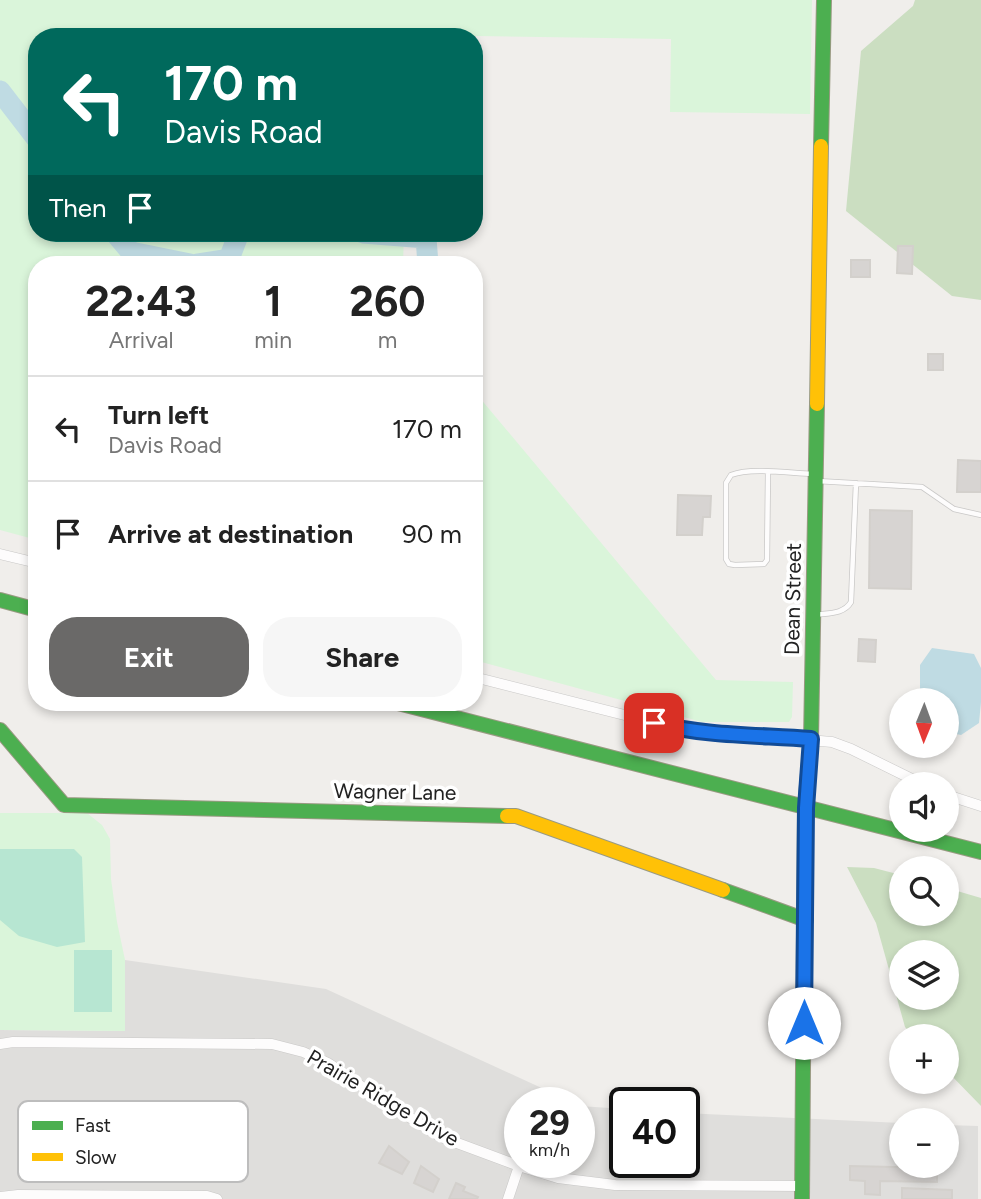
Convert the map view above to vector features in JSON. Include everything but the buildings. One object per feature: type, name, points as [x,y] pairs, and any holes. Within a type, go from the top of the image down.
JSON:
[{"type":"street","name":"Dean Street","points":[[802,1192],[806,808],[811,739],[814,615],[824,0]]},
{"type":"street","points":[[0,554],[28,561]]},
{"type":"street","points":[[0,600],[28,608]]},
{"type":"street","points":[[483,679],[680,729],[832,742],[851,748],[898,772]]},
{"type":"street","points":[[429,711],[981,852]]},
{"type":"street","name":"Wagner Lane","points":[[0,730],[64,805],[516,816],[806,920]]},
{"type":"street","points":[[959,799],[981,806]]},
{"type":"street","name":"Prairie Ridge Drive","points":[[0,1044],[272,1044],[303,1052],[328,1063],[441,1137],[504,1160]]},
{"type":"street","points":[[508,1199],[515,1178]]},
{"type":"street","name":"Prairie Ridge Drive","points":[[558,1178],[615,1185],[802,1192]]},
{"type":"street","points":[[673,1186],[673,1199]]},
{"type":"street","points":[[0,1197],[207,1196],[217,1199]]},
{"type":"lane","points":[[768,472],[767,561],[764,564],[729,564],[726,559],[726,483],[730,475],[740,471],[768,472],[856,483],[922,487],[954,509],[981,515]]},
{"type":"lane","points":[[814,615],[847,609],[851,602],[856,483]]},
{"type":"shaded area","points":[[125,960],[326,989],[539,1087],[504,1087],[504,1178],[595,1178],[595,1107],[609,1108],[609,1178],[700,1178],[700,1114],[889,1122],[889,1178],[959,1178],[959,1125],[978,1126],[978,1199],[0,1199],[0,1030],[125,1031]]},
{"type":"green space","points":[[0,0],[812,0],[810,114],[670,112],[671,39],[483,36],[483,28],[28,28],[28,242],[404,242],[403,256],[28,256],[28,538],[0,530]]},
{"type":"green space","points":[[915,0],[981,0],[981,300],[952,296],[846,211],[861,51],[913,6]]},
{"type":"green space","points":[[483,402],[716,680],[793,682],[792,717],[789,722],[702,722],[483,662]]},
{"type":"green space","points":[[0,813],[87,813],[102,825],[110,839],[111,879],[125,960],[125,1031],[0,1030]]},
{"type":"green space","points":[[0,849],[74,849],[82,857],[85,942],[57,947],[19,936],[0,920]]},
{"type":"green space","points":[[847,867],[874,868],[889,872],[889,926],[959,926],[959,892],[981,898],[981,1106],[959,1083],[959,1024],[904,1024],[900,1010],[959,1010],[959,940],[889,940],[889,970],[876,923]]},
{"type":"green space","points":[[74,950],[112,950],[112,1012],[74,1012]]},
{"type":"water","points":[[932,648],[974,654],[981,668],[979,723],[959,735],[959,688],[920,688],[920,665]]},
{"type":"waterway","points":[[0,91],[28,127]]},
{"type":"waterway","points":[[123,242],[131,252],[151,256]]},
{"type":"waterway","points":[[230,256],[236,242]]},
{"type":"waterway","points":[[426,242],[427,256]]},
{"type":"traffic: fast","points":[[821,146],[824,0]]},
{"type":"traffic: fast","points":[[802,1199],[805,808],[811,739],[817,404]]},
{"type":"traffic: fast","points":[[0,600],[28,608]]},
{"type":"traffic: fast","points":[[429,711],[981,852]]},
{"type":"traffic: fast","points":[[0,730],[64,805],[507,816]]},
{"type":"traffic: fast","points":[[723,890],[806,920]]},
{"type":"traffic: slow","points":[[817,404],[821,146]]},
{"type":"traffic: slow","points":[[507,816],[516,816],[723,890]]},
{"type":"route","points":[[654,723],[717,733],[811,739],[806,808],[804,1023]]}]
